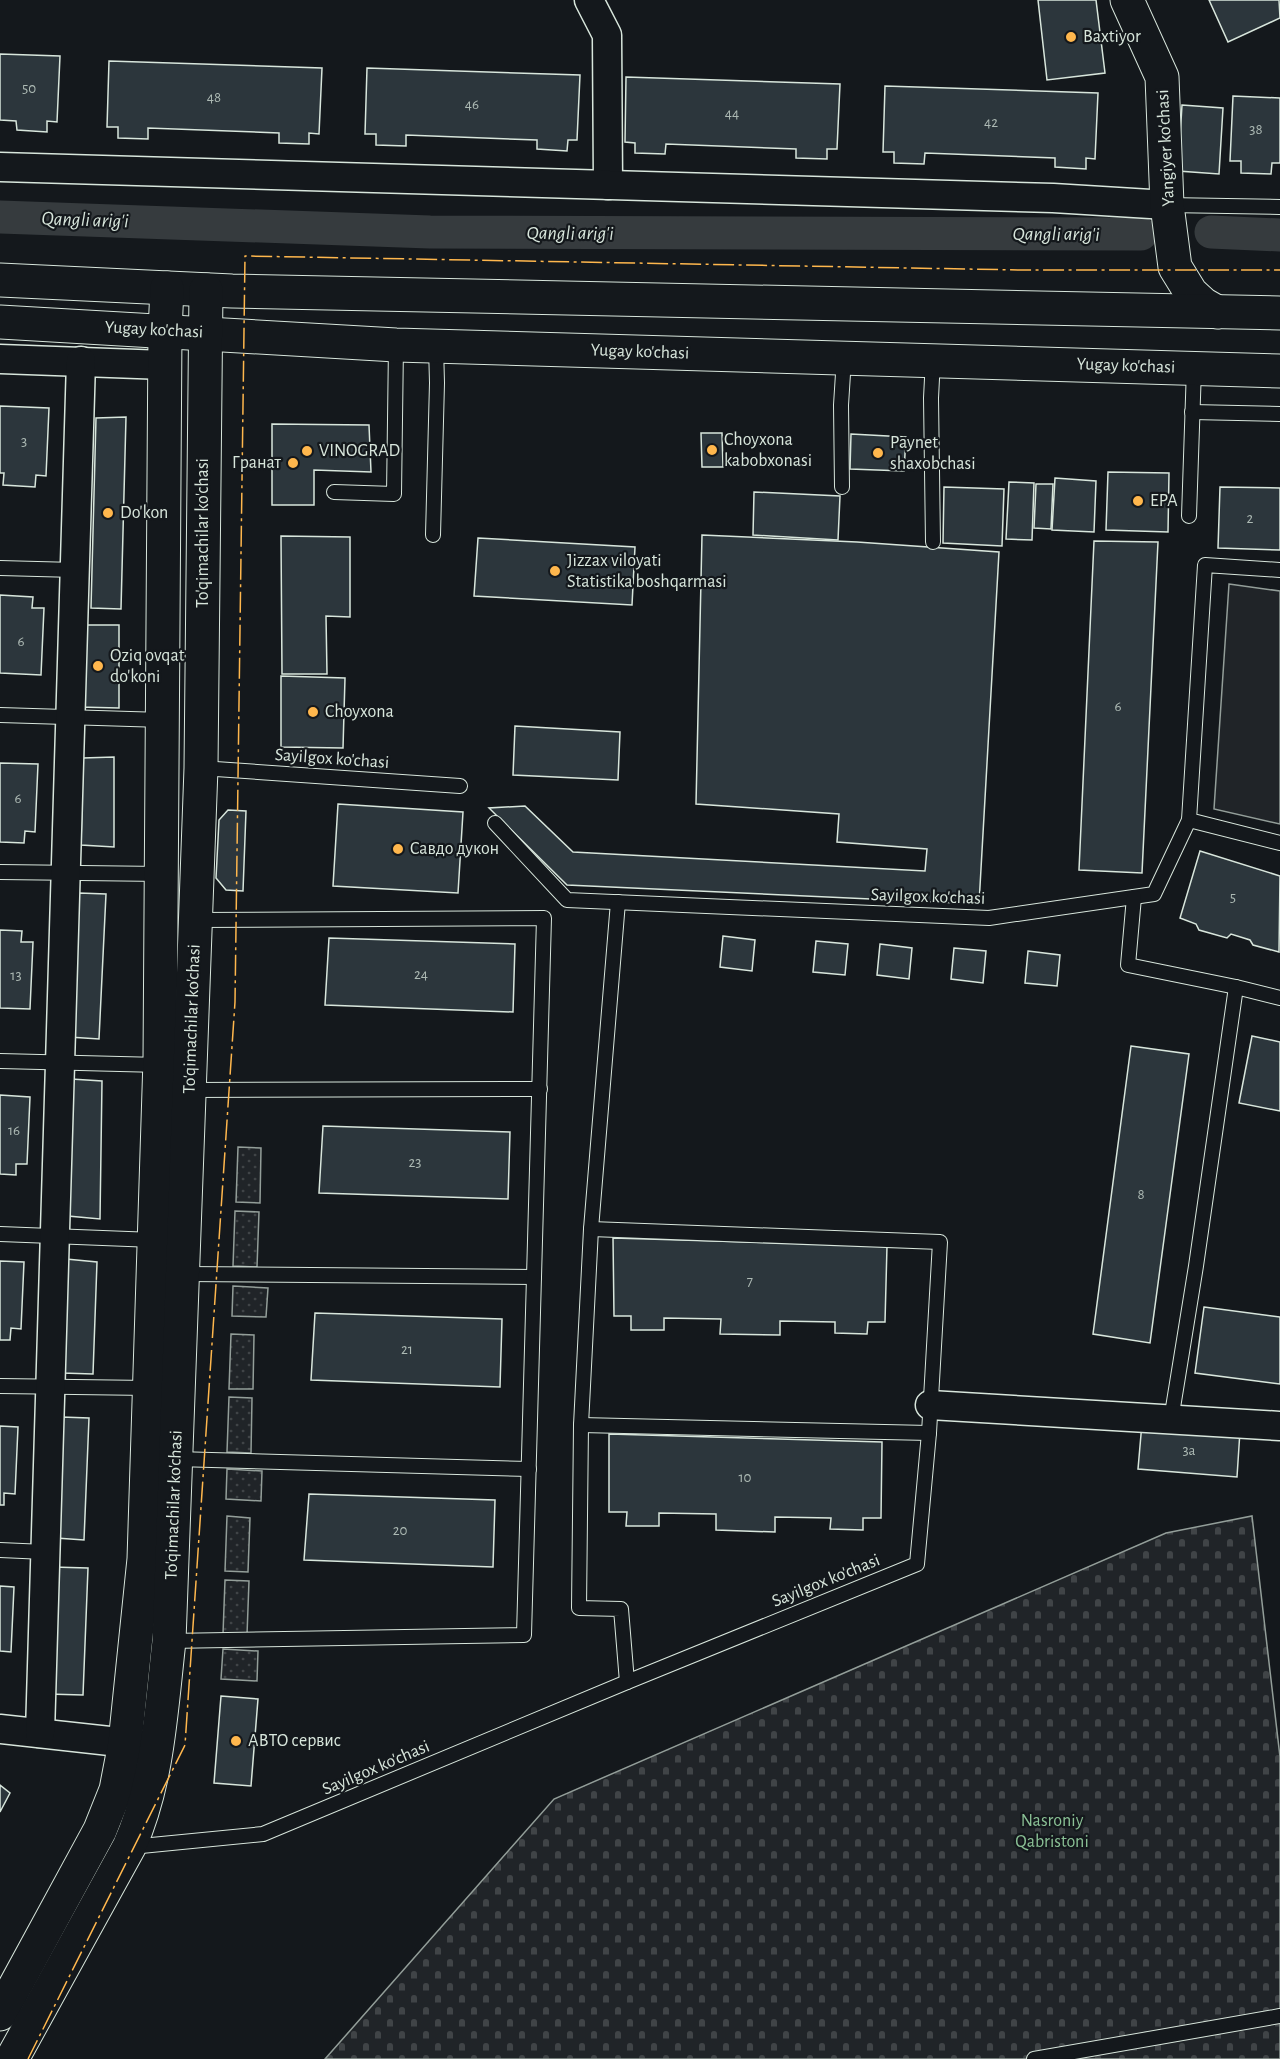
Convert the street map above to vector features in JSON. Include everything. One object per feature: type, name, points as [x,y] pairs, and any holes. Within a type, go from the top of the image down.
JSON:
[{"type":"main road","name":"Yangiyer ko'chasi","points":[[1127,0],[1162,77],[1167,205],[1175,267]]},
{"type":"main road","points":[[1127,310],[1159,287],[1175,267],[1191,293],[1203,304],[1217,312]]},
{"type":"main road","points":[[0,280],[206,290],[1280,313]]},
{"type":"main road","name":"To'qimachilar ko'chasi","points":[[0,2014],[100,1830],[116,1790],[124,1743],[144,1559],[160,1065],[167,288]]},
{"type":"main road","name":"To'qimachilar ko'chasi","points":[[12,2059],[129,1847],[146,1802],[157,1747],[169,1641],[201,768],[206,290]]},
{"type":"main road","name":"Yugay ko'chasi","points":[[0,322],[396,345],[1280,370]]},
{"type":"street","points":[[589,0],[606,36],[608,185]]},
{"type":"street","points":[[0,167],[1053,198],[1167,205]]},
{"type":"street","points":[[0,359],[165,365]]},
{"type":"street","points":[[40,1733],[81,361]]},
{"type":"street","points":[[930,1419],[1171,1419],[1280,1426]]},
{"type":"street","points":[[0,1729],[157,1747]]},
{"type":"lane","points":[[1167,205],[1280,207]]},
{"type":"lane","points":[[334,492],[394,494],[396,345]]},
{"type":"lane","points":[[434,535],[436,345]]},
{"type":"lane","points":[[842,487],[841,405],[844,358]]},
{"type":"lane","points":[[933,359],[931,398],[933,542]]},
{"type":"lane","points":[[1189,516],[1194,368]]},
{"type":"lane","points":[[1192,412],[1280,414]]},
{"type":"lane","name":"Sayilgox ko'chasi","points":[[495,823],[567,900],[989,918],[1154,894],[1189,820],[1205,565],[1280,570]]},
{"type":"lane","points":[[0,568],[75,570]]},
{"type":"lane","points":[[0,715],[163,720]]},
{"type":"lane","name":"Sayilgox ko'chasi","points":[[201,768],[459,786]]},
{"type":"lane","points":[[1189,820],[1280,843]]},
{"type":"lane","points":[[0,872],[162,874]]},
{"type":"lane","points":[[1134,897],[1128,965],[1280,998]]},
{"type":"lane","points":[[618,902],[591,1229],[581,1425],[579,1608],[621,1609],[627,1682]]},
{"type":"lane","points":[[169,1641],[524,1635],[544,918],[196,920]]},
{"type":"lane","points":[[1171,1419],[1196,1266],[1236,987]]},
{"type":"lane","points":[[0,1061],[160,1065]]},
{"type":"lane","points":[[190,1090],[540,1089]]},
{"type":"lane","name":"Sayilgox ko'chasi","points":[[129,1847],[263,1834],[917,1564],[930,1419],[940,1242],[591,1229]]},
{"type":"lane","points":[[0,1234],[154,1240]]},
{"type":"lane","points":[[183,1274],[534,1277]]},
{"type":"lane","points":[[0,1386],[149,1388]]},
{"type":"lane","points":[[581,1425],[930,1419]]},
{"type":"lane","points":[[176,1459],[529,1469]]},
{"type":"lane","points":[[0,1550],[45,1552]]},
{"type":"lane","points":[[1034,2059],[1280,2016]]},
{"type":"green space","points":[[1229,584],[1280,591],[1280,824],[1214,809]]},
{"type":"green space","points":[[238,1147],[261,1148],[260,1203],[236,1202]]},
{"type":"green space","points":[[235,1211],[259,1212],[257,1267],[233,1266]]},
{"type":"green space","points":[[233,1286],[268,1288],[266,1317],[232,1316]]},
{"type":"green space","points":[[231,1334],[254,1335],[253,1389],[229,1389]]},
{"type":"green space","points":[[229,1397],[252,1398],[251,1453],[227,1452]]},
{"type":"green space","points":[[227,1469],[262,1471],[261,1501],[226,1499]]},
{"type":"green space","points":[[227,1516],[250,1518],[248,1572],[225,1571]]},
{"type":"green space","name":"Nasroniy Qabristoni","points":[[1252,1516],[1280,1757],[1280,2059],[325,2059],[554,1799],[1166,1533]]},
{"type":"green space","points":[[225,1580],[249,1581],[247,1635],[223,1634]]},
{"type":"green space","points":[[223,1649],[258,1651],[257,1681],[221,1679]]},
{"type":"building","name":"Baxtiyor","points":[[1038,0],[1096,0],[1105,73],[1047,80]]},
{"type":"building","points":[[1209,0],[1279,0],[1280,18],[1228,42]]},
{"type":"building","points":[[0,54],[60,56],[57,122],[47,121],[47,132],[17,130],[16,121],[0,120]]},
{"type":"building","points":[[109,61],[322,68],[319,134],[309,133],[309,144],[279,143],[279,133],[148,128],[148,139],[118,138],[118,127],[107,127]]},
{"type":"building","points":[[367,68],[580,75],[577,140],[568,140],[567,151],[537,149],[537,140],[406,135],[406,146],[376,145],[376,134],[365,134]]},
{"type":"building","points":[[626,77],[840,84],[837,149],[827,149],[827,159],[796,158],[796,149],[666,144],[665,154],[635,153],[635,143],[625,142]]},
{"type":"building","points":[[885,86],[1098,93],[1095,159],[1086,158],[1086,169],[1055,167],[1055,158],[925,153],[924,164],[894,163],[894,152],[883,152]]},
{"type":"building","points":[[1233,96],[1280,98],[1280,163],[1272,163],[1271,174],[1241,173],[1241,161],[1230,161]]},
{"type":"building","points":[[1182,105],[1223,108],[1219,174],[1178,171]]},
{"type":"building","points":[[0,406],[49,408],[46,476],[36,475],[35,487],[3,485],[4,473],[0,473]]},
{"type":"building","name":"Do'kon","points":[[126,417],[121,609],[91,608],[96,418]]},
{"type":"building","points":[[272,424],[369,425],[371,472],[314,470],[314,505],[272,505]]},
{"type":"building","name":"Choyxona kabobxonasi","points":[[701,433],[722,433],[723,467],[702,467]]},
{"type":"building","name":"Paynet shaxobchasi","points":[[851,434],[906,437],[904,471],[850,469]]},
{"type":"building","name":"EPA","points":[[1108,472],[1169,473],[1168,532],[1106,530]]},
{"type":"building","points":[[1055,478],[1096,481],[1094,532],[1052,530]]},
{"type":"building","points":[[1009,482],[1034,483],[1032,540],[1006,539]]},
{"type":"building","points":[[1036,484],[1053,484],[1051,529],[1034,528]]},
{"type":"building","points":[[944,487],[1004,489],[1002,546],[943,543]]},
{"type":"building","points":[[1220,487],[1280,488],[1280,550],[1218,548]]},
{"type":"building","points":[[754,492],[840,496],[838,540],[753,535]]},
{"type":"building","points":[[702,535],[857,542],[999,552],[979,904],[567,885],[489,808],[525,806],[573,852],[925,871],[927,849],[837,842],[839,814],[696,804]]},
{"type":"building","points":[[281,536],[350,537],[350,617],[326,616],[327,674],[282,674]]},
{"type":"building","name":"Jizzax viloyati Statistika boshqarmasi","points":[[478,538],[635,547],[632,605],[474,596]]},
{"type":"building","points":[[1094,541],[1158,542],[1142,873],[1079,870]]},
{"type":"building","points":[[0,595],[33,597],[32,608],[44,608],[41,675],[0,673]]},
{"type":"building","name":"Oziq ovqat do'koni","points":[[78,625],[119,625],[119,708],[78,707]]},
{"type":"building","name":"Choyxona","points":[[281,676],[345,678],[343,748],[281,747]]},
{"type":"building","points":[[515,726],[620,732],[618,780],[513,775]]},
{"type":"building","points":[[114,757],[114,847],[81,845],[83,758]]},
{"type":"building","points":[[0,763],[38,764],[35,832],[25,831],[24,843],[0,842]]},
{"type":"building","name":"Cавдо дукон","points":[[338,804],[463,812],[458,893],[333,886]]},
{"type":"building","points":[[228,810],[246,811],[243,891],[226,890],[216,878],[219,820]]},
{"type":"building","points":[[1200,851],[1280,876],[1279,952],[1253,945],[1250,940],[1231,934],[1227,938],[1199,930],[1196,924],[1180,918]]},
{"type":"building","points":[[79,893],[106,894],[99,1039],[69,1037]]},
{"type":"building","points":[[0,930],[22,931],[21,942],[33,942],[30,1009],[0,1008]]},
{"type":"building","points":[[723,936],[755,940],[752,971],[720,967]]},
{"type":"building","points":[[329,938],[515,944],[513,1012],[325,1005]]},
{"type":"building","points":[[816,941],[848,944],[845,975],[813,972]]},
{"type":"building","points":[[880,944],[912,948],[909,979],[877,975]]},
{"type":"building","points":[[954,948],[986,951],[983,983],[951,979]]},
{"type":"building","points":[[1028,951],[1060,955],[1057,986],[1025,983]]},
{"type":"building","points":[[1252,1036],[1280,1042],[1280,1111],[1239,1103]]},
{"type":"building","points":[[1131,1046],[1189,1054],[1150,1343],[1093,1334]]},
{"type":"building","points":[[71,1079],[102,1081],[100,1219],[68,1216]]},
{"type":"building","points":[[0,1095],[30,1097],[27,1164],[16,1164],[16,1175],[0,1174]]},
{"type":"building","points":[[323,1126],[510,1132],[508,1199],[319,1193]]},
{"type":"building","points":[[613,1238],[887,1246],[885,1322],[868,1322],[867,1334],[835,1333],[835,1322],[780,1321],[780,1335],[720,1334],[721,1319],[664,1318],[664,1330],[631,1330],[631,1316],[614,1316]]},
{"type":"building","points":[[66,1259],[97,1262],[93,1374],[62,1373]]},
{"type":"building","points":[[0,1261],[24,1262],[21,1329],[11,1328],[10,1340],[0,1340]]},
{"type":"building","points":[[1204,1307],[1280,1317],[1280,1384],[1195,1373]]},
{"type":"building","points":[[315,1313],[502,1319],[500,1387],[311,1380]]},
{"type":"building","points":[[61,1417],[89,1418],[84,1540],[56,1538]]},
{"type":"building","points":[[1142,1423],[1240,1431],[1237,1477],[1138,1469]]},
{"type":"building","points":[[0,1426],[18,1427],[15,1494],[4,1493],[4,1505],[0,1505]]},
{"type":"building","points":[[609,1434],[882,1442],[881,1518],[863,1518],[863,1530],[830,1529],[831,1518],[775,1517],[775,1532],[716,1530],[716,1514],[659,1513],[659,1526],[626,1526],[627,1512],[609,1512]]},
{"type":"building","points":[[309,1494],[495,1500],[493,1567],[304,1560]]},
{"type":"building","points":[[52,1567],[88,1568],[83,1695],[47,1694]]},
{"type":"building","points":[[0,1586],[14,1587],[11,1652],[0,1651]]},
{"type":"building","name":"АВТО сервис","points":[[221,1696],[258,1699],[251,1786],[214,1783]]},
{"type":"building","points":[[0,1785],[10,1793],[0,1812]]},
{"type":"waterway","name":"Qangli arig'i","points":[[0,217],[430,232],[1141,234]]},
{"type":"waterway","name":"Qangli arig'i","points":[[1211,232],[1280,235]]},
{"type":"power","points":[[28,2059],[185,1745],[235,1002],[245,256],[1021,270],[1280,270]]},
{"type":"place","name":"Baxtiyor","points":[[1071,37]]},
{"type":"place","name":"Choyxona kabobxonasi","points":[[712,450]]},
{"type":"place","name":"VINOGRAD","points":[[307,451]]},
{"type":"place","name":"Paynet shaxobchasi","points":[[878,453]]},
{"type":"place","name":"Гранат","points":[[293,463]]},
{"type":"place","name":"EPA","points":[[1138,501]]},
{"type":"place","name":"Do'kon","points":[[108,513]]},
{"type":"place","name":"Jizzax viloyati Statistika boshqarmasi","points":[[555,571]]},
{"type":"place","name":"Oziq ovqat do'koni","points":[[98,666]]},
{"type":"place","name":"Choyxona","points":[[313,712]]},
{"type":"place","name":"Cавдо дукон","points":[[398,849]]},
{"type":"place","name":"АВТО сервис","points":[[236,1741]]}]
